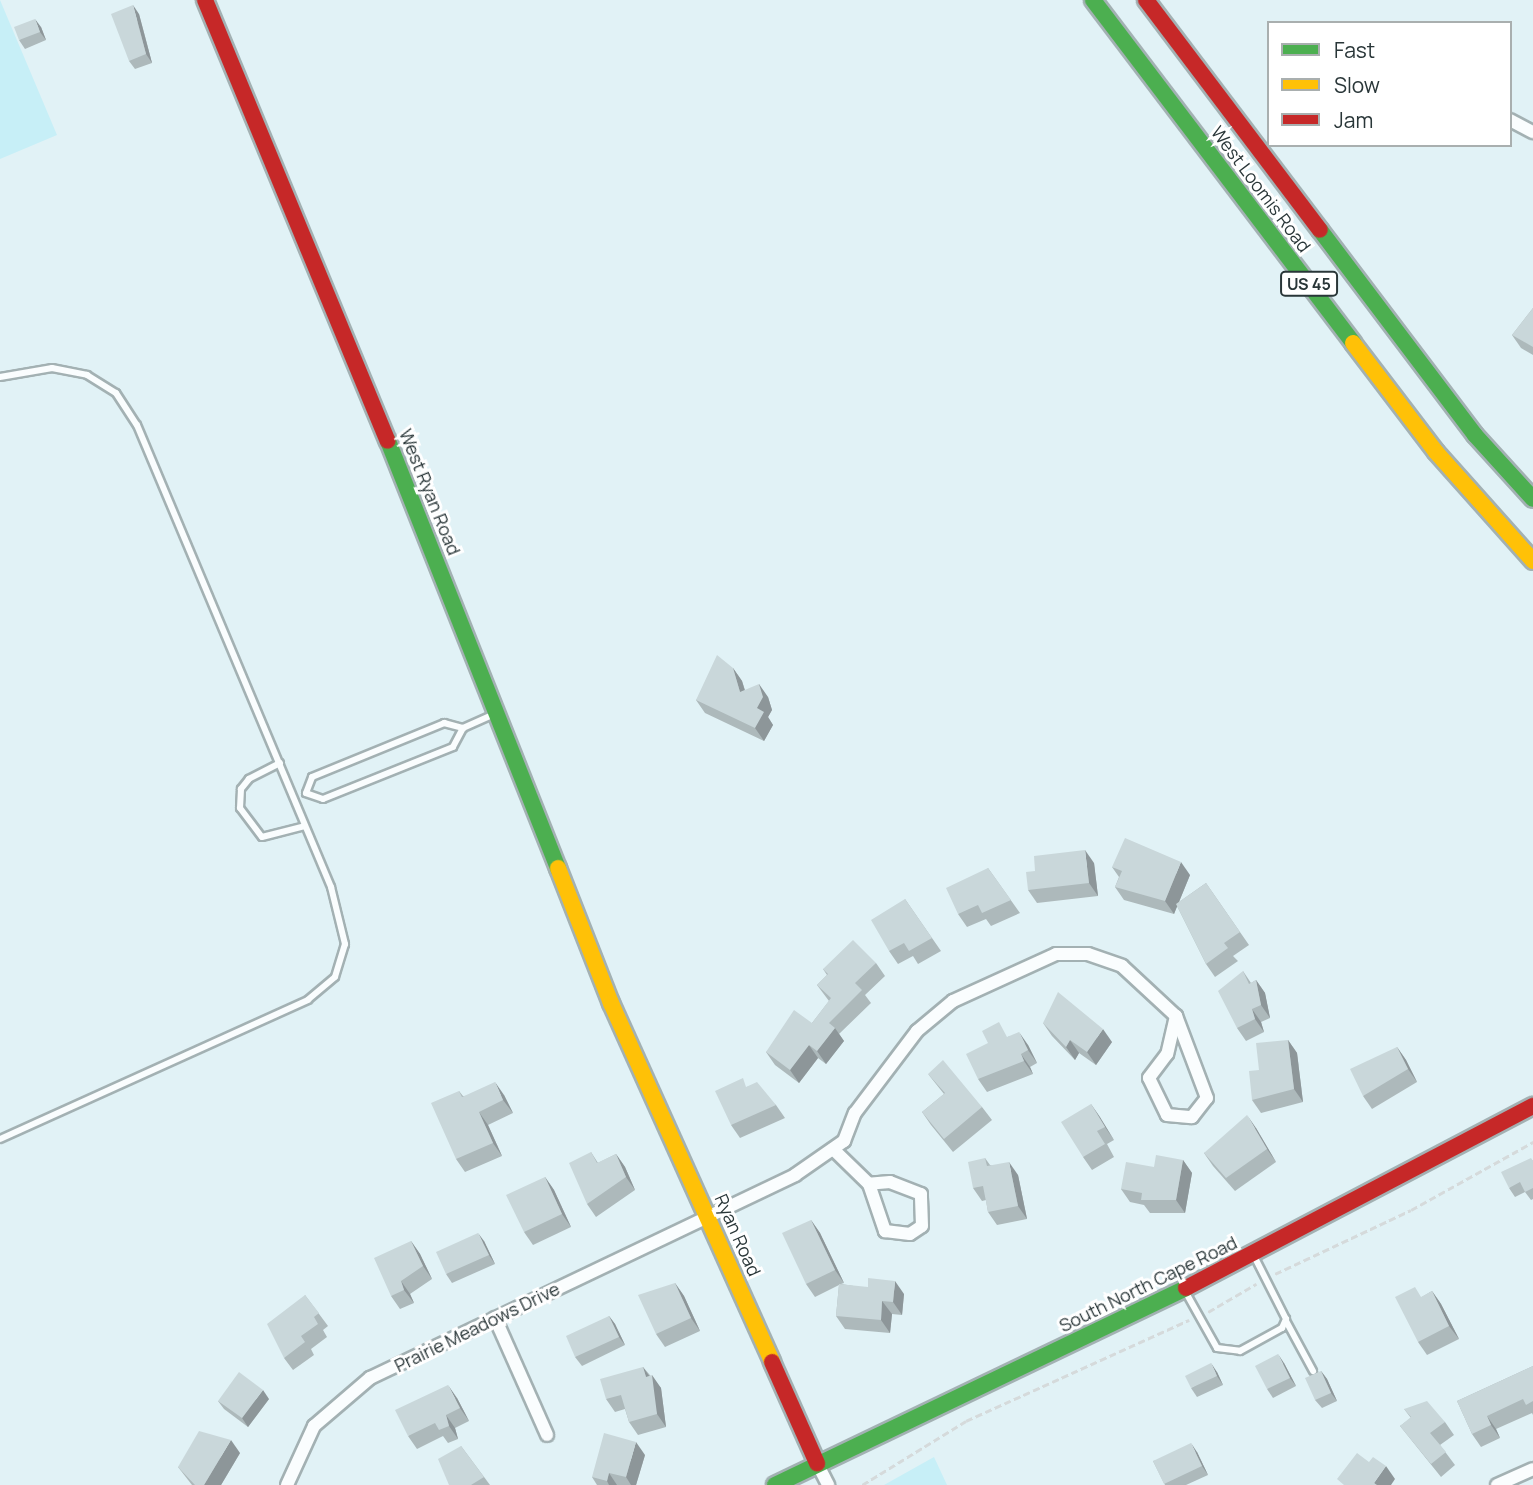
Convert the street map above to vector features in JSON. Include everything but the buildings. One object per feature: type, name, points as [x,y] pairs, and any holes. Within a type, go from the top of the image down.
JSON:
[{"type":"main road","name":"West Ryan Road","points":[[205,0],[497,713],[611,1003]]},
{"type":"main road","name":"West Loomis Road","points":[[1093,0],[1436,452],[1533,561]]},
{"type":"main road","name":"West Loomis Road","points":[[1146,0],[1466,424],[1533,499]]},
{"type":"main road","name":"Ryan Road","points":[[611,1003],[709,1216],[817,1462]]},
{"type":"main road","name":"South North Cape Road","points":[[775,1485],[817,1462],[1184,1289],[1533,1106]]},
{"type":"street","points":[[1512,121],[1533,132]]},
{"type":"street","points":[[869,1184],[890,1182],[921,1194],[922,1226],[910,1234],[885,1231],[869,1184],[833,1149],[917,1031],[953,1001],[1056,954],[1088,954],[1122,966],[1176,1016],[1207,1098],[1192,1117],[1167,1115],[1149,1078],[1167,1054],[1176,1016]]},
{"type":"street","name":"Prairie Meadows Drive","points":[[287,1485],[314,1426],[370,1378],[709,1216],[833,1149]]},
{"type":"street","points":[[495,1318],[547,1435]]},
{"type":"street","name":"Ryan Road","points":[[817,1462],[828,1485]]},
{"type":"street","points":[[1497,1485],[1533,1470]]},
{"type":"lane","points":[[0,377],[52,368],[87,376],[116,393],[143,437],[339,910],[345,944],[335,977],[308,1000],[0,1139]]},
{"type":"lane","points":[[306,793],[312,777],[443,723],[463,728],[497,713]]},
{"type":"lane","points":[[293,798],[306,793],[323,799],[453,747],[463,728]]},
{"type":"lane","points":[[280,763],[249,779],[240,808],[262,837],[305,827]]},
{"type":"lane","points":[[1253,1254],[1313,1371]]},
{"type":"lane","points":[[1184,1289],[1223,1353],[1240,1351],[1286,1321]]},
{"type":"shaded area","points":[[0,0],[57,135],[0,159]]},
{"type":"shaded area","points":[[934,1457],[947,1485],[884,1485]]},
{"type":"traffic: fast","points":[[1093,0],[1353,343]]},
{"type":"traffic: fast","points":[[1320,230],[1475,435],[1533,499]]},
{"type":"traffic: fast","points":[[388,441],[558,868]]},
{"type":"traffic: fast","points":[[775,1485],[1186,1288]]},
{"type":"traffic: slow","points":[[1353,343],[1436,452],[1533,561]]},
{"type":"traffic: slow","points":[[558,868],[611,1003],[772,1362]]},
{"type":"traffic: jam","points":[[205,0],[388,441]]},
{"type":"traffic: jam","points":[[1146,0],[1320,230]]},
{"type":"traffic: jam","points":[[1186,1288],[1533,1106]]},
{"type":"traffic: jam","points":[[772,1362],[817,1463]]}]
